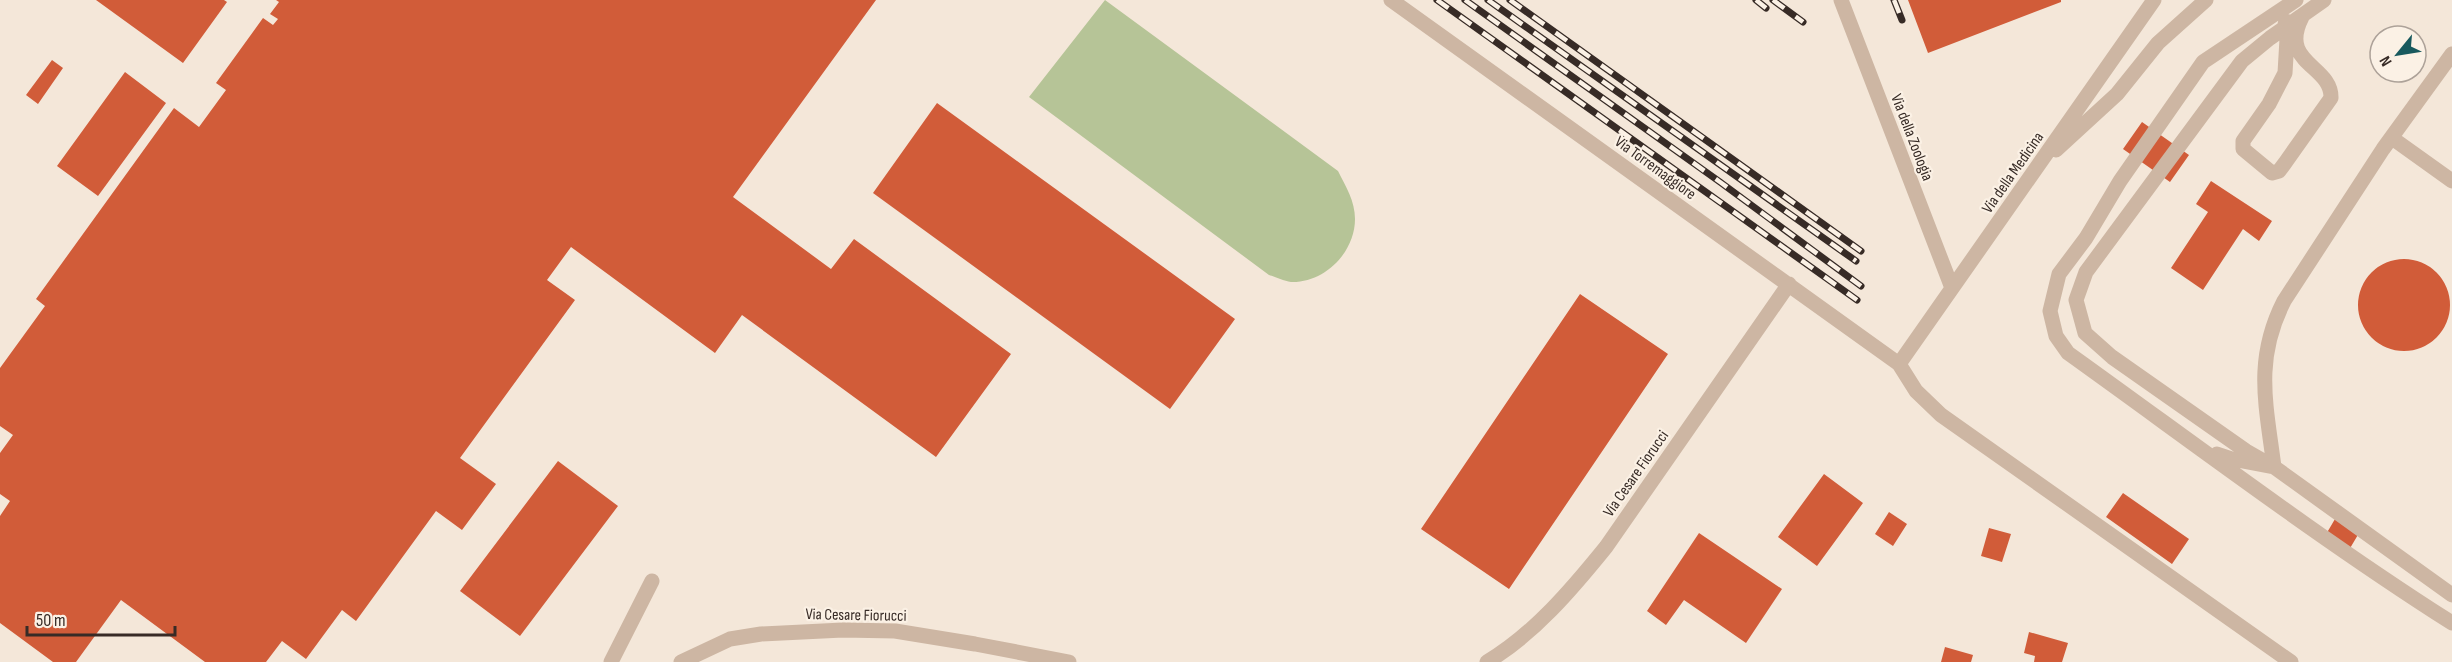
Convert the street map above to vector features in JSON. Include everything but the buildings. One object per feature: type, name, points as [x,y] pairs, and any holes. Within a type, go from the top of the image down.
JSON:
[{"type":"street","name":"Via Torremaggiore","points":[[1391,0],[1899,364]]},
{"type":"street","name":"Via della Zoologia","points":[[1841,0],[1952,288]]},
{"type":"street","name":"Via della Medicina","points":[[1899,364],[2154,0]]},
{"type":"street","points":[[2036,168],[2117,94],[2158,43],[2206,0]]},
{"type":"street","points":[[2297,0],[2289,11],[2284,28],[2287,39],[2285,73],[2269,104],[2243,141],[2243,149],[2272,173],[2279,171],[2285,164],[2331,98],[2331,88],[2299,53],[2295,30],[2302,17]]},
{"type":"street","points":[[2297,0],[2204,62],[2120,180],[2086,238],[2059,274],[2050,310],[2056,336],[2068,353],[2307,525],[2452,623]]},
{"type":"street","points":[[2324,0],[2242,62],[2217,92],[2199,121],[2086,273],[2076,300],[2085,333],[2112,357],[2246,451],[2274,467],[2452,595]]},
{"type":"street","points":[[2274,467],[2263,388],[2266,346],[2273,322],[2284,301],[2392,138],[2452,55]]},
{"type":"street","points":[[2285,73],[2297,66],[2308,68],[2321,76]]},
{"type":"street","points":[[2392,138],[2452,181]]},
{"type":"street","name":"Via Cesare Fiorucci","points":[[1487,662],[1522,636],[1580,580],[1606,547],[1789,284]]},
{"type":"street","points":[[1899,364],[1916,391],[1941,415],[2291,662]]},
{"type":"street","points":[[2182,435],[2204,450],[2232,459],[2274,467]]},
{"type":"street","points":[[611,662],[652,581]]},
{"type":"street","name":"Via Cesare Fiorucci","points":[[681,662],[730,639],[761,634],[843,630],[895,631],[1069,662]]},
{"type":"green space","points":[[1105,0],[1338,171],[1352,200],[1355,219],[1350,243],[1336,263],[1326,271],[1304,281],[1291,282],[1269,275],[1029,97]]},
{"type":"railway","points":[[1437,0],[1857,300]]},
{"type":"railway","points":[[1465,0],[1861,286]]},
{"type":"railway","points":[[1488,0],[1856,261]]},
{"type":"railway","points":[[1510,0],[1861,251]]},
{"type":"railway","points":[[1756,0],[1766,8]]},
{"type":"railway","points":[[1773,0],[1803,22]]},
{"type":"railway","points":[[1894,0],[1902,20]]}]
